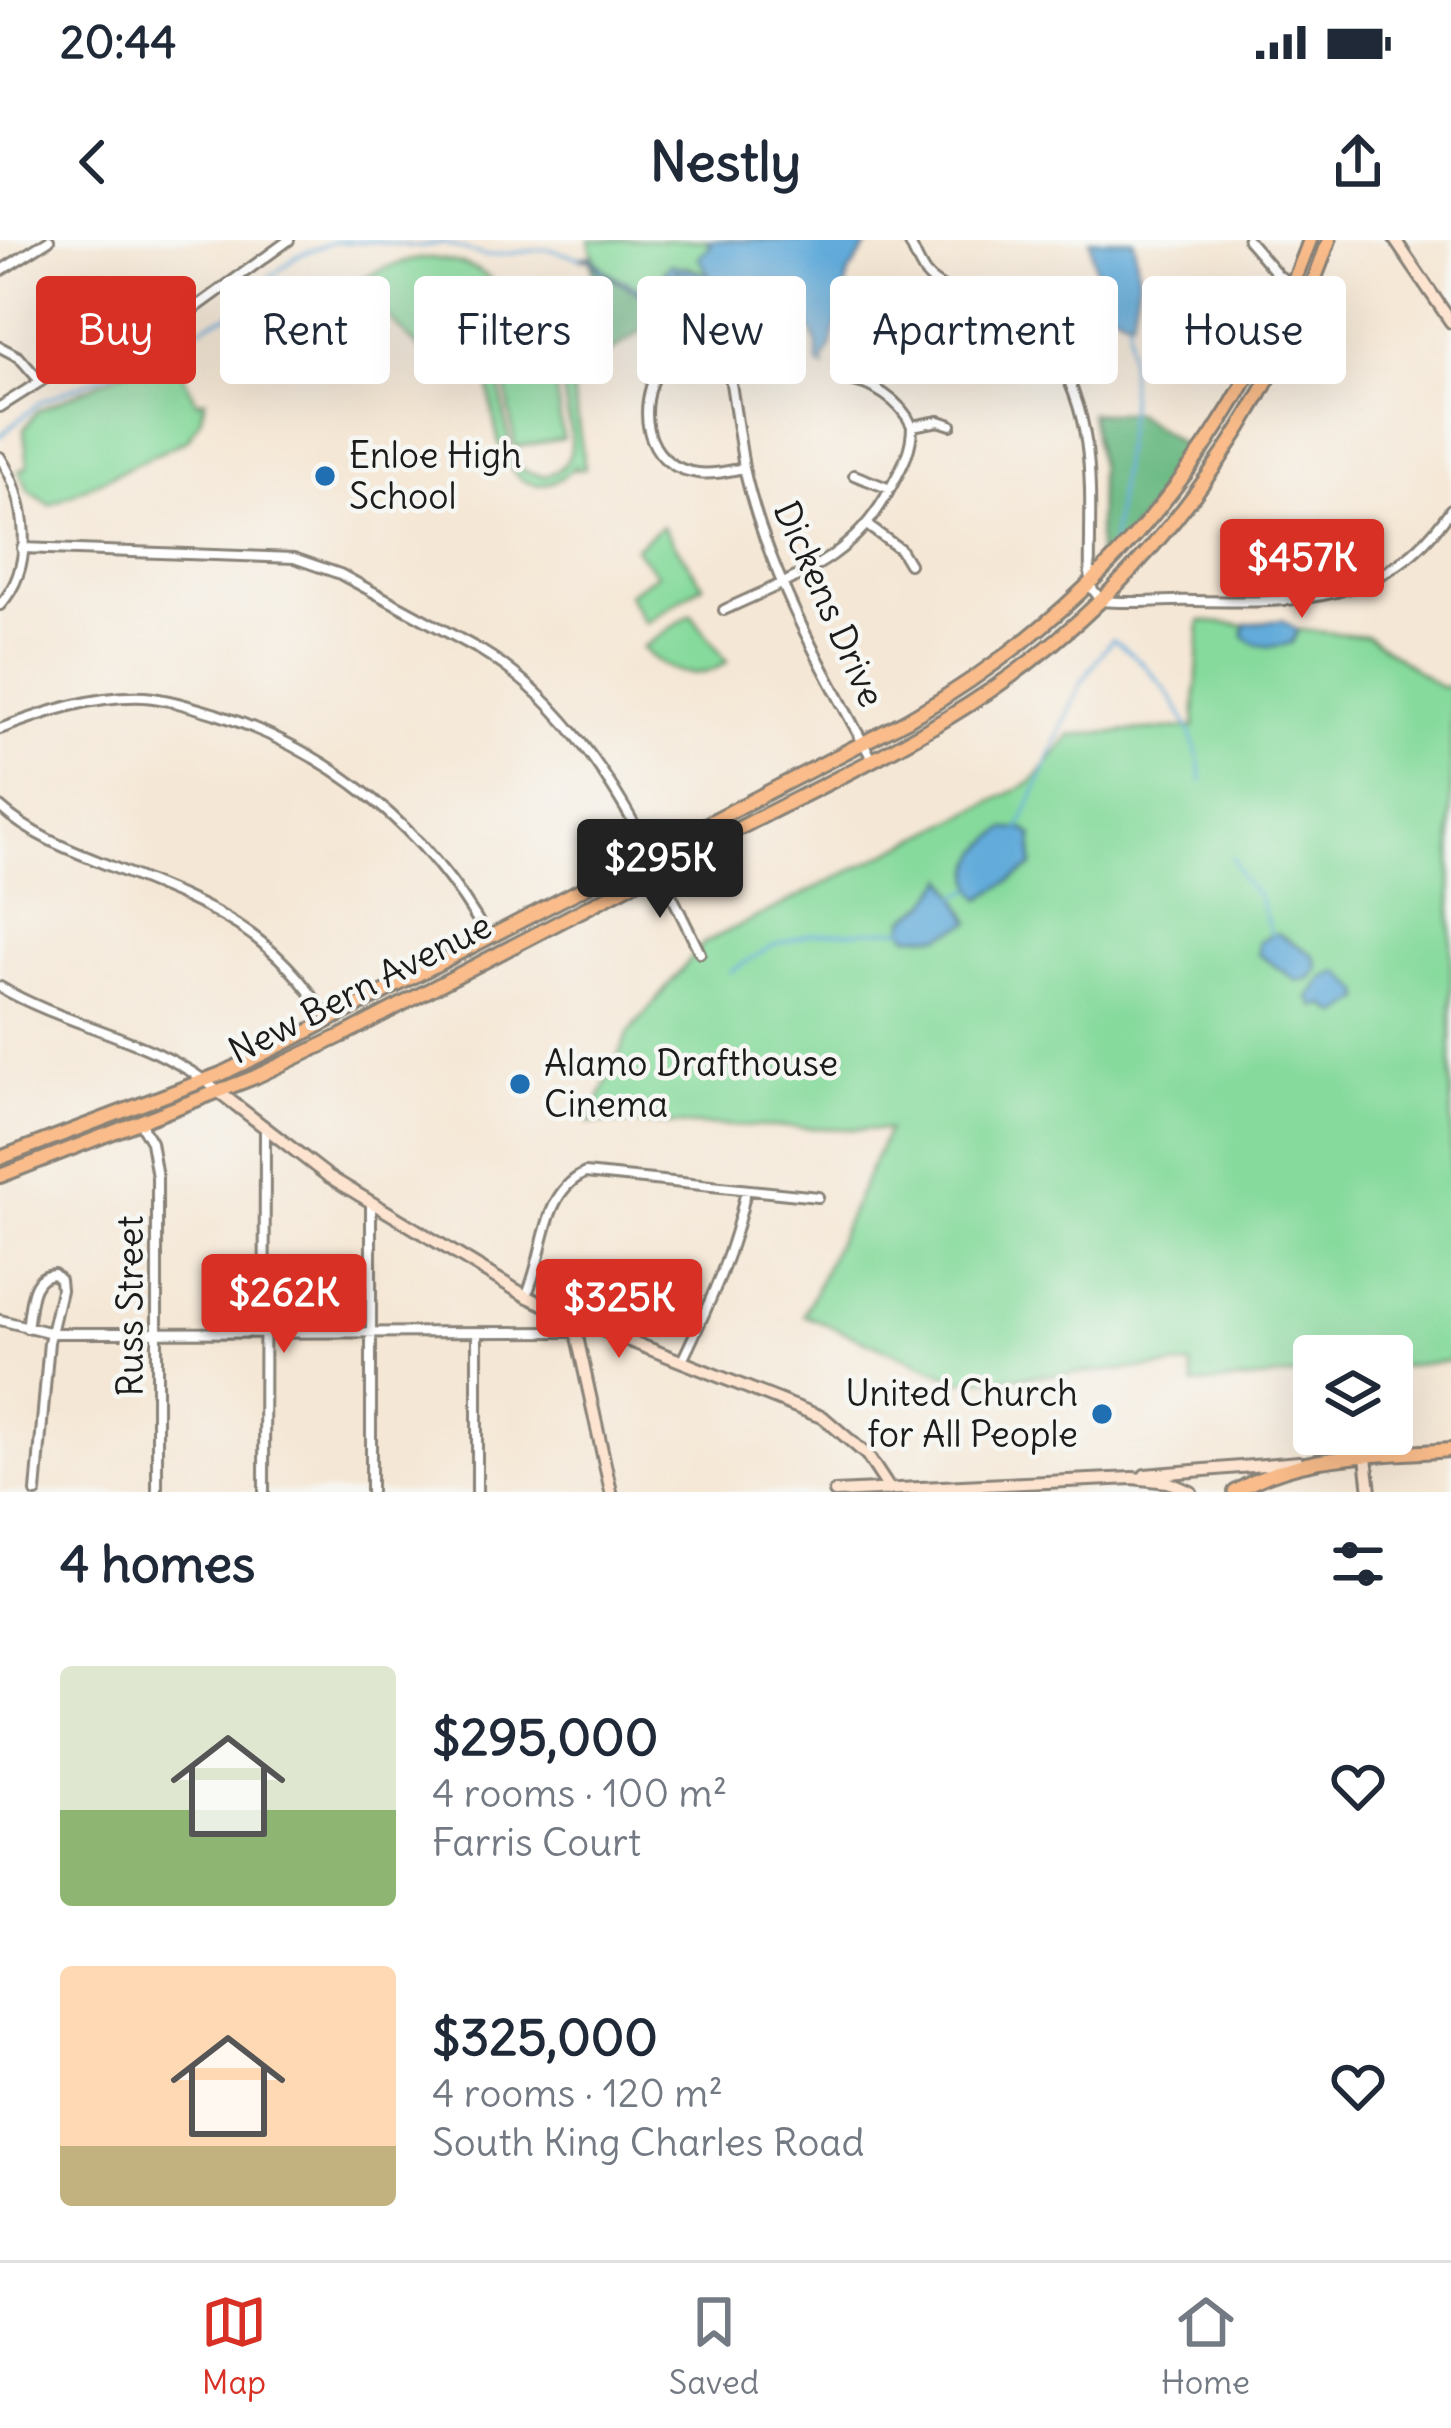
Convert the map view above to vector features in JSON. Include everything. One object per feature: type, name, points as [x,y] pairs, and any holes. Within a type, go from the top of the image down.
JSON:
[{"type":"main road","name":"New Bern Avenue","points":[[1296,276],[1310,240]]},
{"type":"main road","name":"New Bern Avenue","points":[[1316,276],[1329,240]]},
{"type":"main road","name":"New Bern Avenue","points":[[0,1158],[205,1080],[329,1021],[937,703],[989,668],[1090,586],[1153,519],[1193,467],[1245,384]]},
{"type":"main road","name":"New Bern Avenue","points":[[0,1175],[219,1092],[341,1036],[872,759],[993,689],[1102,601],[1168,531],[1221,460],[1267,384]]},
{"type":"main road","points":[[500,952],[503,938],[551,904]]},
{"type":"main road","points":[[444,981],[484,953],[488,938]]},
{"type":"main road","points":[[341,1036],[344,1022],[402,983]]},
{"type":"main road","points":[[283,1064],[328,1033],[329,1021]]},
{"type":"main road","points":[[1234,1492],[1266,1475],[1312,1462],[1451,1450]]},
{"type":"street","points":[[0,271],[49,240]]},
{"type":"street","points":[[196,307],[289,240]]},
{"type":"street","points":[[908,240],[926,274],[938,284],[1000,305],[1025,319],[1063,366],[1082,414],[1091,457],[1090,586],[1102,601],[1277,602],[1322,597],[1358,586],[1394,567],[1451,509]]},
{"type":"street","points":[[1248,240],[1280,276]]},
{"type":"street","points":[[1395,240],[1451,322]]},
{"type":"street","points":[[0,347],[19,357],[36,377]]},
{"type":"street","points":[[0,407],[36,383]]},
{"type":"street","name":"Dickens Drive","points":[[650,384],[646,405],[654,439],[672,463],[702,474],[744,468]]},
{"type":"street","name":"Dickens Drive","points":[[733,384],[754,510],[872,759]]},
{"type":"street","points":[[724,610],[844,550],[868,526],[908,453],[912,426],[896,403],[865,384]]},
{"type":"street","points":[[912,426],[939,421],[952,425]]},
{"type":"street","points":[[0,457],[20,502],[22,548],[17,582],[0,605]]},
{"type":"street","points":[[854,475],[890,489]]},
{"type":"street","points":[[868,526],[899,549],[909,564]]},
{"type":"street","points":[[1438,527],[1451,527]]},
{"type":"street","points":[[22,548],[274,556],[314,562],[512,671],[587,753],[651,853],[700,953]]},
{"type":"street","points":[[0,729],[70,706],[143,697],[240,722],[332,769],[392,814],[444,870],[488,938]]},
{"type":"street","points":[[0,807],[54,844],[230,918],[283,958],[329,1021]]},
{"type":"street","points":[[0,987],[86,1028],[146,1047],[205,1080],[312,1164],[577,1326],[682,1361],[824,1418],[866,1456],[890,1490]]},
{"type":"street","name":"Russ Street","points":[[140,1123],[151,1142],[157,1178],[157,1492]]},
{"type":"street","points":[[264,1492],[265,1127]]},
{"type":"street","points":[[526,1296],[556,1198],[570,1180],[585,1173],[818,1197]]},
{"type":"street","points":[[682,1361],[724,1273],[746,1190]]},
{"type":"street","points":[[371,1202],[371,1492]]},
{"type":"street","points":[[27,1328],[36,1281],[44,1274],[54,1274],[61,1290],[52,1333],[36,1492]]},
{"type":"street","points":[[0,1320],[52,1333],[477,1333],[577,1326]]},
{"type":"street","points":[[577,1326],[611,1492]]},
{"type":"street","points":[[477,1333],[477,1492]]},
{"type":"street","points":[[1366,1457],[1370,1492]]},
{"type":"street","points":[[1133,1478],[1160,1471],[1312,1462]]},
{"type":"street","points":[[836,1492],[1133,1478],[1168,1482],[1192,1492]]},
{"type":"green space","points":[[589,240],[707,240],[710,276],[687,267],[665,269],[662,276],[637,276],[637,288],[603,268]]},
{"type":"green space","points":[[410,261],[451,261],[486,276],[414,276],[414,343],[390,319],[390,276],[368,276]]},
{"type":"green space","points":[[613,279],[637,292],[636,334],[613,351]]},
{"type":"green space","points":[[97,384],[188,384],[197,402],[205,400],[188,439],[50,505],[29,491],[19,470],[28,466],[24,429],[37,411]]},
{"type":"green space","points":[[490,384],[500,384],[511,455],[524,471],[544,476],[557,471],[570,451],[562,384],[572,384],[585,468],[576,470],[575,466],[546,484],[520,478],[509,465],[496,428]]},
{"type":"green space","points":[[506,384],[555,384],[563,439],[515,447]]},
{"type":"green space","points":[[1090,413],[1135,413],[1196,454],[1102,561],[1098,553],[1099,466]]},
{"type":"green space","points":[[662,526],[703,585],[645,623],[628,594],[657,574],[635,548]]},
{"type":"green space","points":[[691,614],[727,662],[716,669],[682,672],[642,648]]},
{"type":"green space","points":[[1200,621],[1367,636],[1440,687],[1451,687],[1451,1361],[1413,1365],[1413,1335],[1293,1335],[1293,1376],[1194,1385],[1191,1365],[960,1381],[804,1315],[888,1130],[589,1122],[628,1034],[704,943],[1032,782],[1071,735],[1194,727]]},
{"type":"water","points":[[707,240],[871,240],[848,276],[830,276],[830,349],[824,368],[818,365],[816,342],[806,325],[806,276],[686,276],[676,270],[672,276],[663,276],[670,264],[709,275],[698,257],[711,246]]},
{"type":"water","points":[[1090,240],[1134,240],[1139,279],[1132,319],[1118,314],[1118,276],[1097,276]]},
{"type":"water","points":[[591,256],[607,273],[637,287],[637,292],[599,272],[592,260],[579,258]]},
{"type":"water","points":[[1282,620],[1298,630],[1292,643],[1259,645],[1243,635],[1245,624]]},
{"type":"water","points":[[1005,829],[1026,830],[1033,836],[1032,867],[981,899],[972,880],[975,861]]},
{"type":"water","points":[[946,878],[971,922],[941,936],[908,936],[903,930],[905,919],[928,903]]},
{"type":"water","points":[[1277,933],[1314,955],[1318,968],[1310,979],[1297,981],[1258,954],[1259,941]]},
{"type":"water","points":[[1340,971],[1362,999],[1339,1015],[1325,1005],[1316,1007],[1309,998],[1324,978]]},
{"type":"waterway","points":[[272,276],[297,256],[333,242],[418,247],[442,243],[486,256],[548,249],[580,258]]},
{"type":"waterway","points":[[0,436],[40,402],[167,349],[220,318]]},
{"type":"waterway","points":[[1111,551],[1130,399],[1128,321]]},
{"type":"waterway","points":[[1019,830],[1081,683],[1112,639],[1146,667],[1173,701],[1193,739],[1202,781]]},
{"type":"waterway","points":[[1232,857],[1242,879],[1259,897],[1272,936]]},
{"type":"waterway","points":[[954,898],[972,889]]},
{"type":"waterway","points":[[730,972],[772,946],[811,934],[905,929]]},
{"type":"place","name":"Enloe High School","points":[[325,476]]},
{"type":"place","name":"Alamo Drafthouse Cinema","points":[[520,1084]]},
{"type":"place","name":"United Church for All People","points":[[1102,1414]]}]
